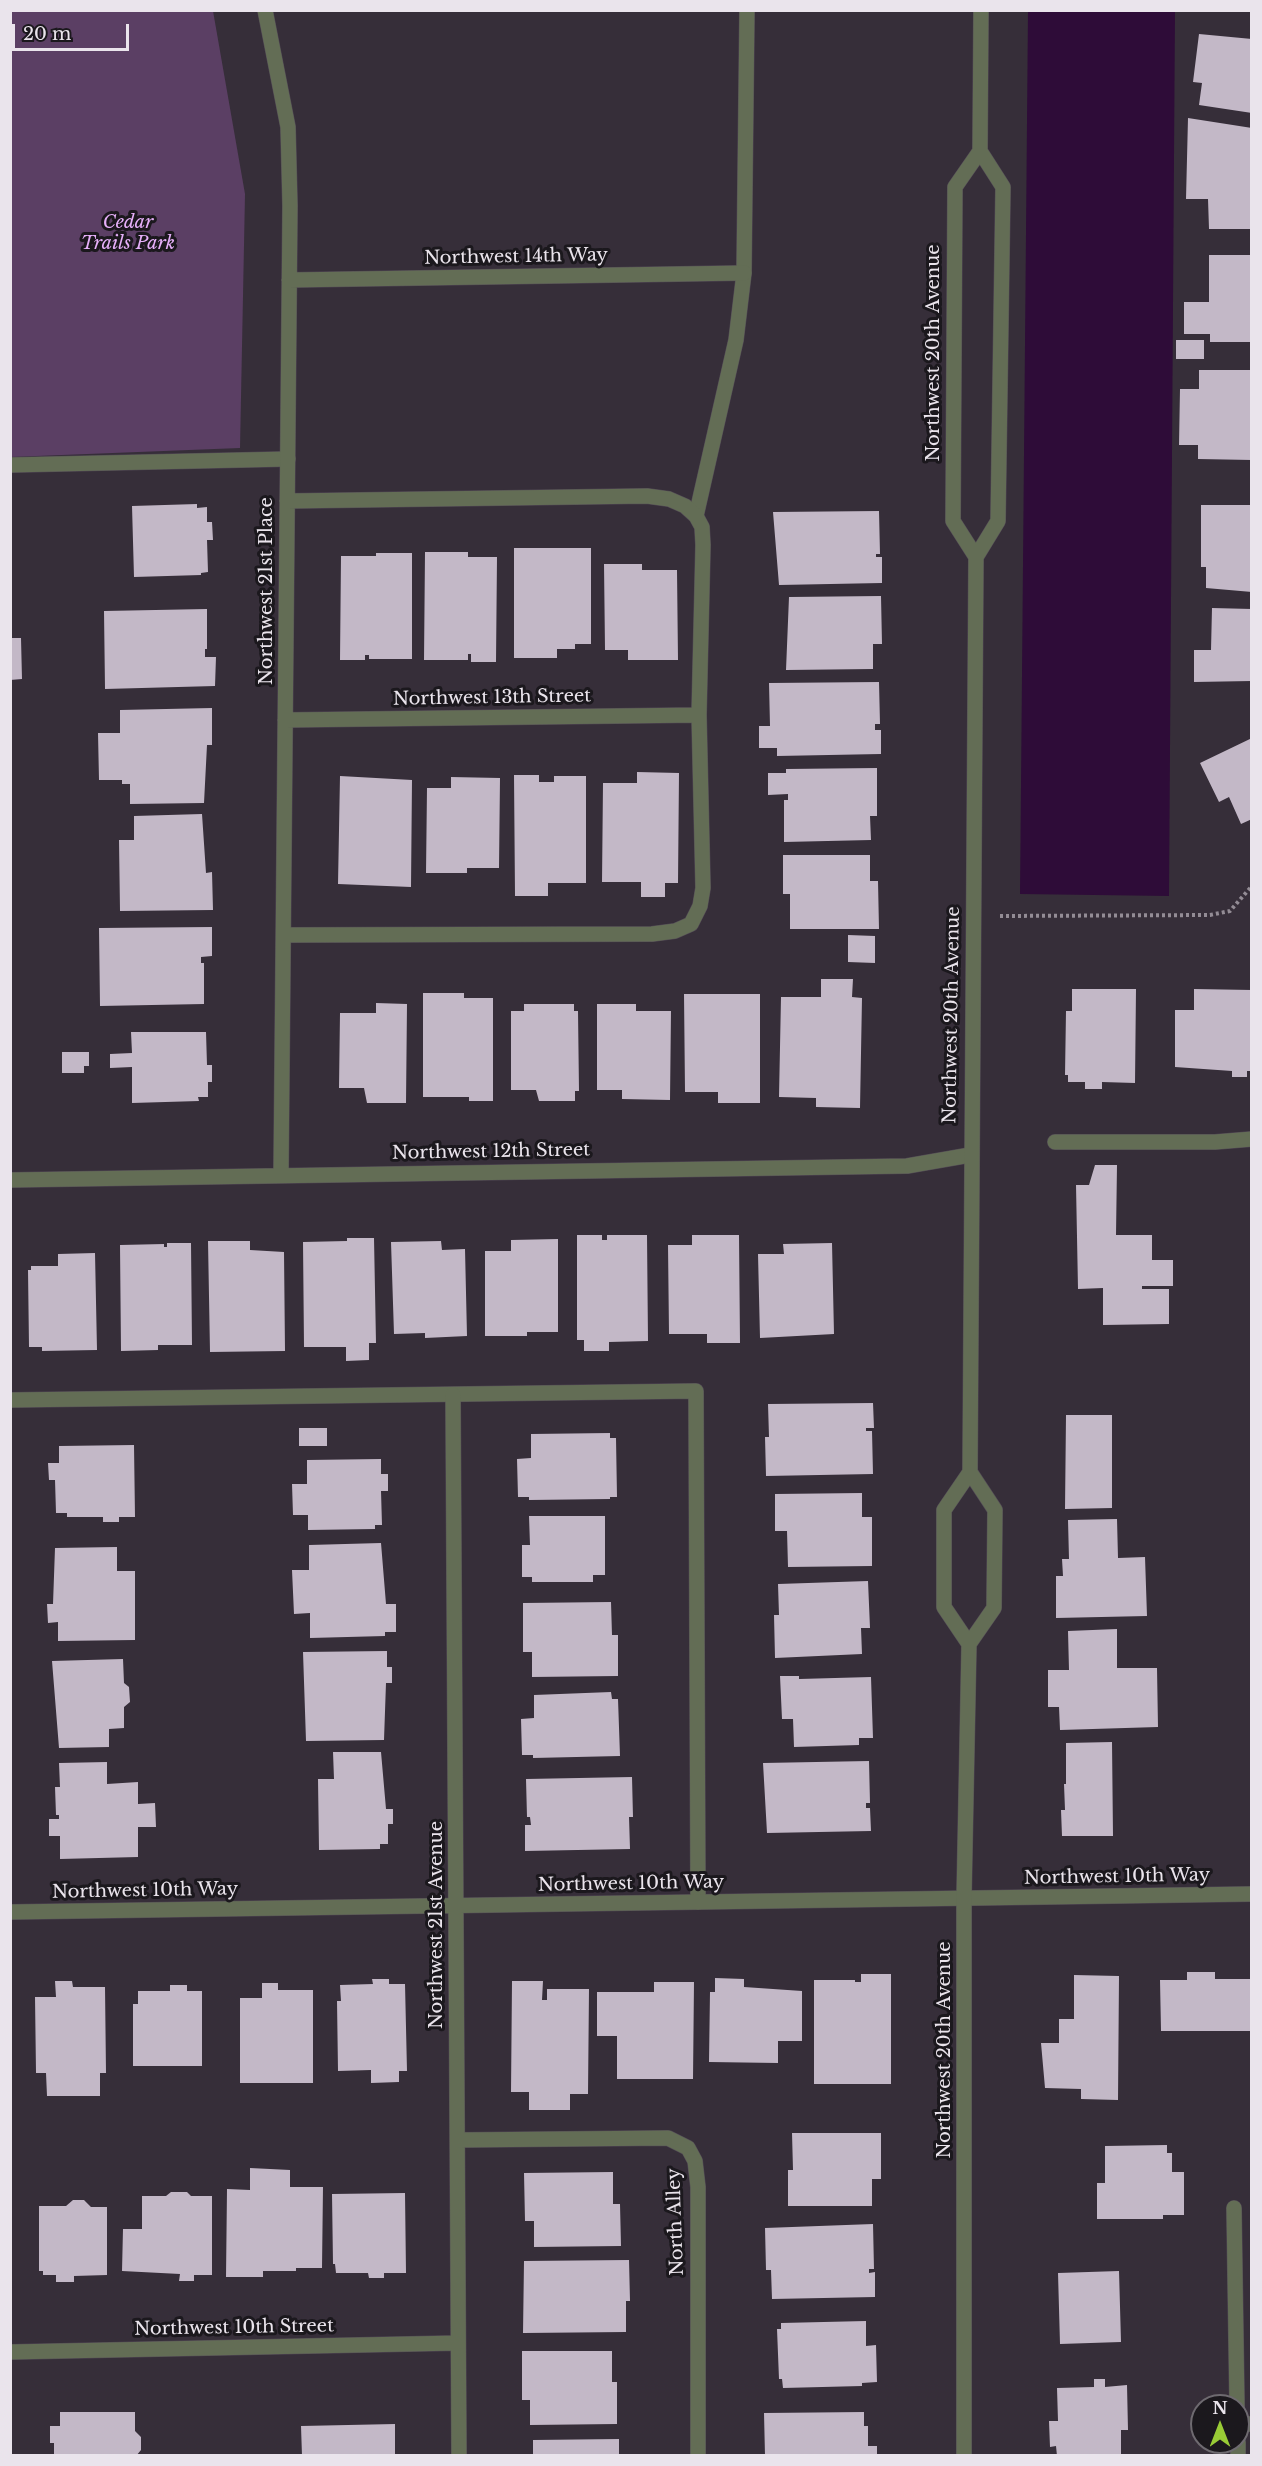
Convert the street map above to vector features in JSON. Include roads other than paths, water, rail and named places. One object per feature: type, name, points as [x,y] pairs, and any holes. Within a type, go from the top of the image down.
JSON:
[{"type":"street","name":"Northwest 21st Place","points":[[265,10],[288,127],[288,459],[281,1174]]},
{"type":"street","points":[[696,516],[736,340],[744,273],[747,10]]},
{"type":"street","points":[[976,557],[998,520],[1003,187],[980,151],[981,10]]},
{"type":"street","name":"Northwest 20th Avenue","points":[[970,1472],[970,1155],[976,557],[953,521],[955,187],[980,151]]},
{"type":"street","name":"Northwest 14th Way","points":[[289,280],[744,273]]},
{"type":"street","points":[[10,465],[288,459]]},
{"type":"street","points":[[284,935],[652,934],[675,931],[691,924],[700,906],[704,888],[699,715],[704,545],[702,527],[696,516],[685,506],[669,499],[646,496],[287,501]]},
{"type":"street","name":"Northwest 13th Street","points":[[285,720],[699,715]]},
{"type":"street","points":[[1055,1142],[1215,1142],[1251,1139]]},
{"type":"street","name":"Northwest 12th Street","points":[[10,1180],[907,1166],[970,1155]]},
{"type":"street","points":[[10,1400],[696,1391],[698,1902]]},
{"type":"street","name":"Northwest 21st Avenue","points":[[453,1395],[459,2456]]},
{"type":"street","points":[[970,1472],[995,1510],[994,1608],[969,1644],[944,1607],[944,1510],[970,1472]]},
{"type":"street","name":"Northwest 20th Avenue","points":[[964,2456],[964,1898],[969,1644]]},
{"type":"street","name":"Northwest 10th Way","points":[[10,1912],[1251,1894]]},
{"type":"street","name":"North Alley","points":[[458,2140],[668,2139],[688,2148],[695,2161],[698,2187],[698,2456]]},
{"type":"street","points":[[1234,2208],[1237,2394]]},
{"type":"street","name":"Northwest 10th Street","points":[[10,2352],[458,2343]]},
{"type":"park label","name":"Cedar Trails Park","points":[[128,233]]}]
